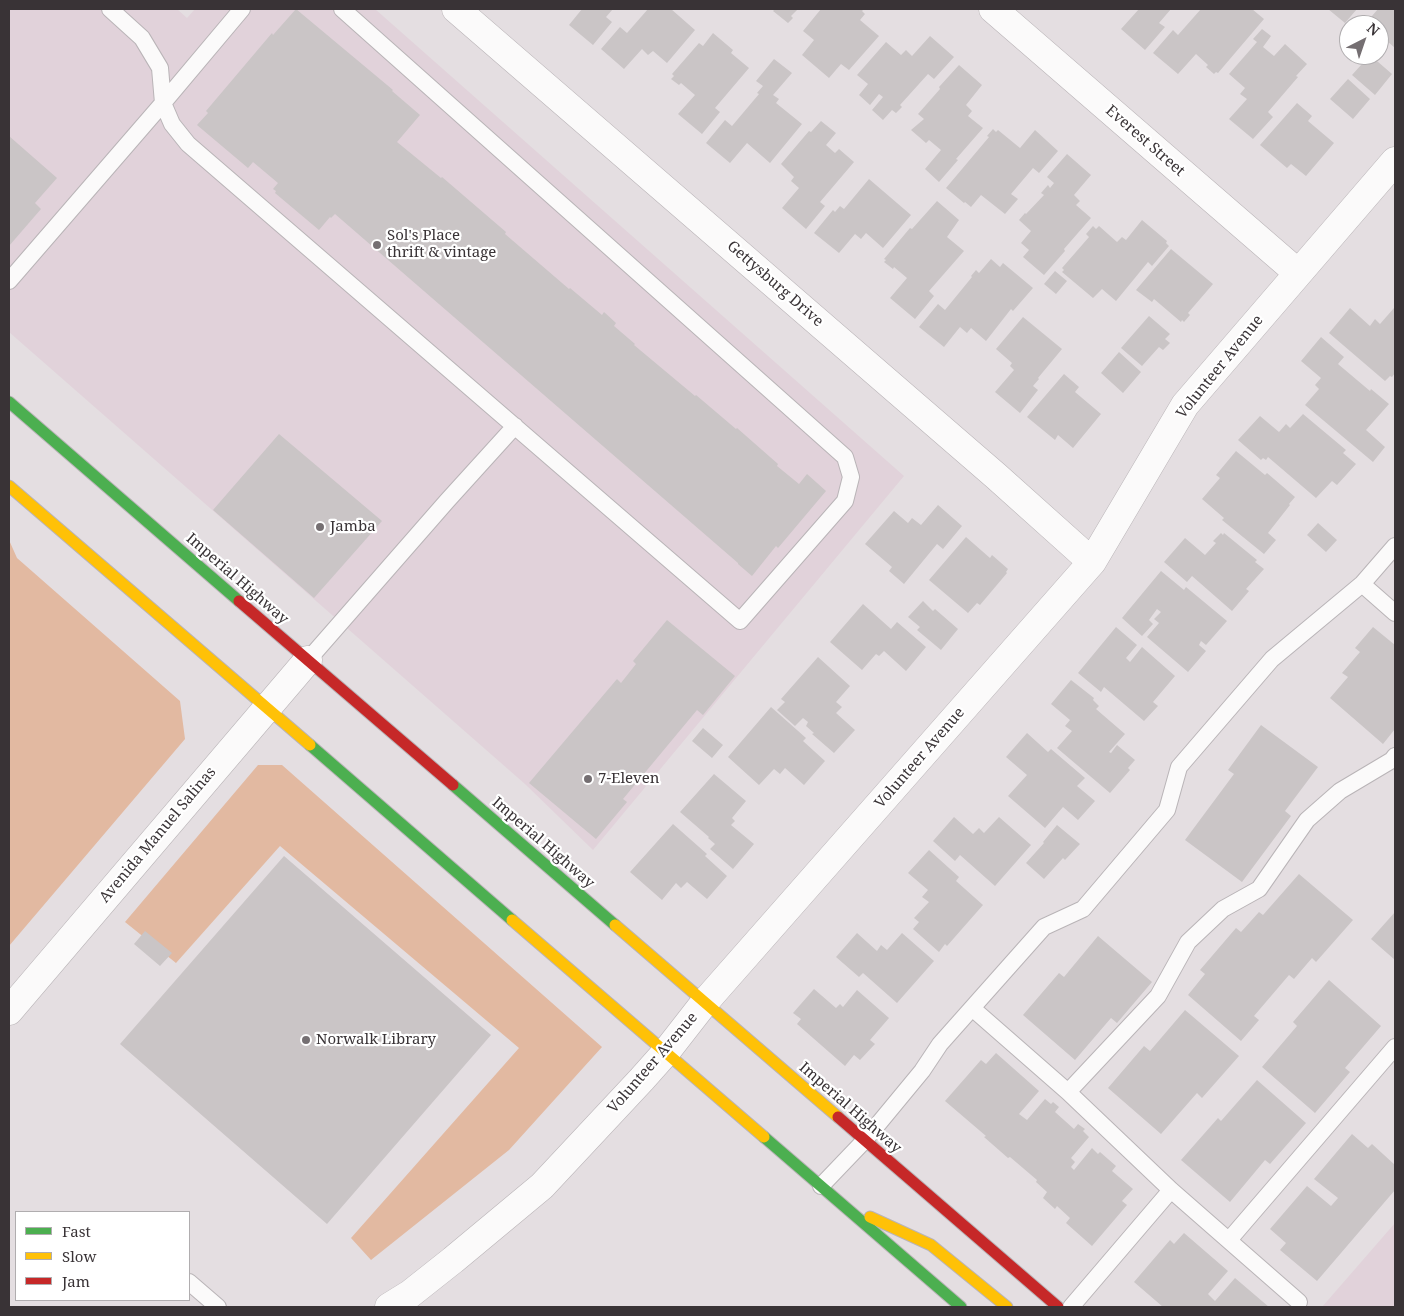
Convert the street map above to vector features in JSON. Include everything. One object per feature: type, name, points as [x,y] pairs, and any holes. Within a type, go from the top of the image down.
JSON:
[{"type":"main road","name":"Imperial Highway","points":[[9,402],[1058,1307]]},
{"type":"main road","points":[[9,486],[961,1307]]},
{"type":"main road","points":[[843,1206],[931,1245],[1007,1307]]},
{"type":"street","name":"Gettysburg Drive","points":[[456,9],[996,476],[1092,562]]},
{"type":"street","name":"Everest Street","points":[[993,9],[1298,273]]},
{"type":"street","name":"Volunteer Avenue","points":[[406,1303],[542,1186],[637,1084],[666,1052],[705,1002],[1092,562],[1185,405],[1395,161]]},
{"type":"street","name":"Avenida Manuel Salinas","points":[[9,1011],[308,660]]},
{"type":"lane","points":[[110,9],[142,38],[160,68],[163,103],[172,124],[188,144],[740,621],[844,501],[851,477],[846,457],[342,9]]},
{"type":"lane","points":[[9,280],[242,9]]},
{"type":"lane","points":[[308,660],[515,426]]},
{"type":"lane","points":[[821,1186],[865,1140],[922,1071],[940,1044],[1044,926],[1083,909],[1167,810],[1179,767],[1272,659],[1362,584],[1395,546]]},
{"type":"lane","points":[[1362,584],[1395,613]]},
{"type":"lane","points":[[1068,1092],[1158,996],[1188,942],[1223,909],[1259,889],[1307,820],[1340,791],[1392,760],[1395,756]]},
{"type":"lane","points":[[972,1008],[1068,1092],[1171,1190],[1299,1302]]},
{"type":"lane","points":[[1229,1240],[1395,1047]]},
{"type":"lane","points":[[1071,1307],[1171,1190]]},
{"type":"lane","points":[[190,1283],[218,1307]]},
{"type":"shaded area","points":[[9,9],[177,9],[187,18],[195,9],[375,9],[904,476],[593,850],[525,784],[9,332]]},
{"type":"shaded area","points":[[9,540],[17,558],[180,701],[185,739],[9,946]]},
{"type":"shaded area","points":[[258,765],[282,765],[602,1047],[509,1150],[371,1260],[351,1238],[519,1048],[280,846],[176,963],[125,922]]},
{"type":"shaded area","points":[[1395,1223],[1395,1307],[1322,1307]]},
{"type":"building","points":[[296,9],[420,115],[397,142],[442,177],[569,289],[602,315],[604,312],[616,323],[614,326],[634,345],[737,428],[799,484],[807,474],[826,491],[778,548],[776,546],[752,576],[335,214],[319,230],[275,193],[276,191],[273,189],[278,183],[253,162],[248,168],[197,125],[208,113],[206,111],[272,33],[273,35]]},
{"type":"building","points":[[582,9],[613,9],[606,17],[612,22],[593,45],[569,25]]},
{"type":"building","points":[[648,9],[671,9],[695,30],[667,63],[653,51],[648,55],[642,49],[624,69],[601,49],[620,27],[627,33]]},
{"type":"building","points":[[775,9],[798,9],[791,16],[793,18],[788,23],[773,11]]},
{"type":"building","points":[[821,9],[864,9],[862,11],[865,14],[860,20],[879,36],[849,70],[841,64],[829,78],[802,55],[814,40],[803,31]]},
{"type":"building","points":[[1139,9],[1171,9],[1159,23],[1165,27],[1145,50],[1121,29]]},
{"type":"building","points":[[1201,9],[1252,9],[1264,19],[1218,73],[1214,74],[1206,67],[1208,65],[1196,54],[1178,74],[1153,53],[1173,30],[1178,35]]},
{"type":"building","points":[[1328,9],[1357,9],[1352,15],[1339,15],[1339,18]]},
{"type":"building","points":[[1378,9],[1395,9],[1395,48],[1389,43],[1389,15],[1373,15]]},
{"type":"building","points":[[1262,29],[1271,36],[1263,47],[1274,56],[1285,44],[1307,64],[1268,112],[1273,117],[1253,139],[1229,119],[1247,99],[1240,94],[1245,88],[1229,74],[1257,42],[1253,39]]},
{"type":"building","points":[[713,33],[733,50],[731,53],[749,68],[715,108],[720,112],[702,134],[678,114],[695,95],[681,83],[679,85],[671,79],[674,76],[672,74],[699,43],[703,46]]},
{"type":"building","points":[[930,36],[954,57],[934,79],[928,74],[900,105],[902,107],[896,113],[892,110],[883,120],[872,110],[883,97],[879,94],[870,105],[859,95],[868,84],[857,75],[886,42],[901,55],[906,50],[912,56]]},
{"type":"building","points":[[774,59],[792,73],[773,95],[779,99],[776,103],[802,124],[770,163],[747,143],[730,163],[706,143],[725,120],[732,126],[759,94],[757,93],[763,86],[756,81]]},
{"type":"building","points":[[959,65],[982,85],[966,105],[972,111],[968,116],[983,128],[939,182],[925,169],[941,150],[929,140],[926,143],[911,130],[924,119],[918,114]]},
{"type":"building","points":[[1361,65],[1382,65],[1392,74],[1375,95],[1352,75]]},
{"type":"building","points":[[1348,79],[1370,99],[1353,119],[1330,99]]},
{"type":"building","points":[[1297,103],[1312,116],[1308,121],[1334,143],[1306,176],[1291,164],[1287,168],[1260,145]]},
{"type":"building","points":[[821,121],[836,133],[826,145],[835,153],[839,149],[854,162],[820,202],[825,206],[806,229],[782,208],[799,188],[791,181],[794,177],[781,164],[809,131],[811,132]]},
{"type":"building","points":[[993,129],[996,132],[998,130],[1020,148],[1035,130],[1058,151],[1039,173],[1033,168],[1011,194],[1018,199],[1005,214],[981,195],[971,207],[946,188],[989,137],[987,136]]},
{"type":"building","points":[[9,136],[57,178],[35,203],[41,209],[9,246]]},
{"type":"building","points":[[1067,154],[1091,175],[1074,195],[1080,201],[1076,205],[1091,218],[1044,275],[1023,257],[1029,250],[1021,243],[1031,231],[1019,220],[1044,195],[1041,193],[1048,185],[1050,188],[1054,183],[1047,177]]},
{"type":"building","points":[[869,179],[911,215],[883,248],[866,233],[861,239],[855,234],[839,253],[814,233],[833,210],[835,212],[840,206],[844,209]]},
{"type":"building","points":[[937,201],[959,220],[947,237],[964,251],[929,291],[934,296],[915,319],[890,298],[907,278],[894,267],[893,269],[884,262],[886,260],[884,259],[910,228],[912,229]]},
{"type":"building","points":[[1142,220],[1167,241],[1166,243],[1169,246],[1152,266],[1148,262],[1116,301],[1102,289],[1093,298],[1062,272],[1064,270],[1062,268],[1089,237],[1086,234],[1093,226],[1096,229],[1099,226],[1117,242],[1122,237],[1126,240]]},
{"type":"building","points":[[1171,249],[1213,284],[1188,313],[1190,315],[1184,322],[1182,320],[1181,322],[1154,299],[1152,302],[1136,290]]},
{"type":"building","points":[[991,259],[1000,267],[1003,263],[1033,288],[1013,311],[1011,309],[986,341],[971,328],[967,333],[960,327],[944,347],[919,327],[938,304],[945,310],[976,270],[979,273]]},
{"type":"building","points":[[1055,271],[1067,281],[1056,294],[1044,284]]},
{"type":"building","points":[[1350,308],[1370,326],[1375,319],[1380,324],[1395,309],[1395,373],[1385,381],[1329,333]]},
{"type":"building","points":[[1149,316],[1170,334],[1165,339],[1170,343],[1163,350],[1159,347],[1142,366],[1121,348]]},
{"type":"building","points":[[1023,317],[1062,349],[1038,378],[1033,386],[1038,390],[1020,413],[995,392],[1014,370],[1010,366],[1012,363],[996,349]]},
{"type":"building","points":[[1321,337],[1344,357],[1338,364],[1389,404],[1366,430],[1385,447],[1373,462],[1305,405],[1319,389],[1315,385],[1321,378],[1301,361]]},
{"type":"building","points":[[1119,352],[1141,372],[1123,393],[1101,373]]},
{"type":"building","points":[[1064,374],[1079,387],[1075,392],[1101,414],[1073,448],[1058,435],[1055,440],[1027,417]]},
{"type":"building","points":[[1303,414],[1346,450],[1343,453],[1356,464],[1337,485],[1332,481],[1316,498],[1268,457],[1266,460],[1263,458],[1261,460],[1238,440],[1260,416],[1279,432],[1286,424],[1290,428]]},
{"type":"building","points":[[279,434],[382,521],[314,598],[213,510]]},
{"type":"building","points":[[1236,451],[1265,475],[1267,473],[1295,497],[1268,533],[1276,540],[1264,554],[1222,520],[1224,518],[1202,499],[1220,478],[1216,475]]},
{"type":"building","points":[[938,505],[962,526],[943,549],[937,544],[904,584],[889,571],[892,567],[865,544],[894,511],[908,523],[912,518],[921,525]]},
{"type":"building","points":[[1318,523],[1337,540],[1326,552],[1307,535]]},
{"type":"building","points":[[1221,533],[1223,535],[1224,533],[1257,560],[1255,562],[1264,569],[1246,589],[1249,591],[1232,611],[1192,576],[1187,582],[1164,562],[1185,538],[1205,555],[1216,543],[1213,541]]},
{"type":"building","points":[[966,537],[990,558],[992,555],[1008,569],[1007,573],[980,605],[977,603],[968,613],[929,580]]},
{"type":"building","points":[[1161,571],[1184,590],[1186,587],[1227,621],[1206,645],[1201,641],[1199,645],[1206,651],[1188,672],[1147,637],[1159,623],[1154,619],[1161,612],[1157,609],[1149,620],[1153,624],[1142,636],[1122,618]]},
{"type":"building","points":[[923,601],[933,611],[935,609],[958,629],[941,650],[917,630],[920,627],[908,617]]},
{"type":"building","points":[[863,604],[891,629],[897,622],[926,647],[906,671],[884,651],[879,656],[876,654],[862,670],[830,642]]},
{"type":"building","points":[[667,620],[735,676],[703,715],[697,710],[623,799],[627,802],[596,839],[529,783],[617,679],[621,683],[636,664],[633,661]]},
{"type":"building","points":[[1116,627],[1137,645],[1126,658],[1130,662],[1142,647],[1175,676],[1153,702],[1158,706],[1144,721],[1104,687],[1101,692],[1078,673]]},
{"type":"building","points":[[1373,627],[1395,645],[1395,729],[1383,744],[1330,698],[1348,677],[1342,673],[1360,652],[1355,648]]},
{"type":"building","points":[[818,657],[850,686],[836,702],[842,707],[836,713],[855,730],[834,753],[812,734],[814,733],[806,726],[808,722],[803,718],[795,726],[777,710],[785,702],[781,699]]},
{"type":"building","points":[[1071,680],[1094,698],[1093,700],[1099,706],[1096,709],[1125,734],[1109,752],[1111,753],[1117,745],[1135,760],[1128,768],[1130,770],[1110,793],[1057,748],[1072,731],[1065,726],[1070,720],[1051,704]]},
{"type":"building","points":[[771,707],[806,738],[803,741],[825,761],[804,785],[785,768],[780,774],[774,769],[759,785],[728,757]]},
{"type":"building","points":[[1261,725],[1318,767],[1285,811],[1291,816],[1242,882],[1185,840],[1234,774],[1228,770]]},
{"type":"building","points":[[703,728],[723,745],[712,758],[692,741]]},
{"type":"building","points":[[1027,733],[1048,752],[1051,749],[1085,778],[1077,786],[1095,801],[1078,820],[1063,807],[1045,828],[1008,796],[1027,775],[1006,757]]},
{"type":"building","points":[[714,774],[746,801],[732,818],[735,821],[731,825],[754,844],[733,869],[710,849],[715,844],[709,837],[680,812]]},
{"type":"building","points":[[954,817],[973,834],[979,828],[984,833],[999,817],[1031,845],[995,886],[960,855],[955,861],[933,841]]},
{"type":"building","points":[[673,824],[707,854],[705,856],[727,876],[707,899],[687,882],[681,888],[676,883],[662,900],[630,872]]},
{"type":"building","points":[[1057,825],[1080,844],[1065,860],[1063,858],[1044,879],[1026,863]]},
{"type":"building","points":[[929,850],[959,877],[956,881],[983,905],[947,946],[945,944],[939,952],[913,929],[919,922],[914,918],[929,902],[922,897],[928,890],[908,873]]},
{"type":"building","name":"Norwalk Library","points":[[284,856],[491,1035],[327,1224],[120,1044]]},
{"type":"building","points":[[1299,874],[1353,920],[1316,962],[1312,958],[1294,979],[1289,975],[1254,1016],[1259,1020],[1241,1041],[1188,995],[1205,974],[1200,970],[1236,928],[1241,932],[1259,912],[1263,915]]},
{"type":"building","points":[[1395,912],[1395,960],[1371,939]]},
{"type":"building","points":[[145,931],[172,953],[160,966],[134,944]]},
{"type":"building","points":[[857,933],[877,951],[881,945],[887,950],[902,933],[934,961],[897,1003],[863,973],[859,977],[836,957]]},
{"type":"building","points":[[1098,936],[1152,982],[1117,1023],[1111,1018],[1075,1060],[1023,1015],[1059,973],[1064,977]]},
{"type":"building","points":[[1329,980],[1381,1026],[1345,1068],[1350,1072],[1315,1113],[1262,1067],[1297,1026],[1293,1022]]},
{"type":"building","points":[[814,989],[836,1008],[840,1004],[843,1007],[857,990],[889,1018],[870,1040],[875,1044],[860,1060],[854,1055],[845,1066],[797,1024],[801,1019],[793,1013]]},
{"type":"building","points":[[1185,1010],[1239,1056],[1202,1098],[1197,1093],[1161,1134],[1108,1088],[1144,1046],[1150,1051]]},
{"type":"building","points":[[996,1053],[1039,1091],[1019,1114],[1027,1120],[1045,1099],[1059,1107],[1055,1112],[1074,1129],[1078,1124],[1085,1129],[1083,1131],[1089,1137],[1071,1158],[1075,1162],[1071,1167],[1074,1170],[1092,1148],[1098,1154],[1100,1152],[1116,1166],[1112,1171],[1133,1189],[1122,1201],[1127,1205],[1092,1246],[1066,1223],[1070,1218],[1057,1206],[1055,1209],[1043,1198],[1047,1192],[1036,1182],[1037,1180],[1010,1157],[1008,1158],[984,1137],[986,1136],[945,1101],[981,1060],[986,1064]]},
{"type":"building","points":[[1257,1080],[1306,1123],[1270,1164],[1265,1160],[1230,1202],[1181,1160],[1218,1118],[1221,1121]]},
{"type":"building","points":[[1352,1134],[1368,1148],[1372,1144],[1395,1165],[1395,1190],[1317,1281],[1280,1250],[1286,1243],[1270,1229],[1307,1186],[1331,1206],[1338,1198],[1314,1179]]},
{"type":"building","points":[[1184,1233],[1228,1271],[1208,1294],[1215,1301],[1235,1278],[1269,1307],[1163,1307],[1134,1282],[1170,1240],[1174,1244]]},
{"type":"traffic: fast","points":[[9,402],[239,601]]},
{"type":"traffic: fast","points":[[310,745],[512,920]]},
{"type":"traffic: fast","points":[[453,785],[615,925]]},
{"type":"traffic: fast","points":[[764,1137],[961,1307]]},
{"type":"traffic: slow","points":[[9,486],[310,745]]},
{"type":"traffic: slow","points":[[512,920],[764,1137]]},
{"type":"traffic: slow","points":[[615,925],[838,1117]]},
{"type":"traffic: slow","points":[[870,1217],[931,1245],[1007,1307]]},
{"type":"traffic: jam","points":[[239,601],[453,785]]},
{"type":"traffic: jam","points":[[838,1117],[1058,1307]]},
{"type":"place","name":"Sol's Place thrift & vintage","points":[[377,245]]},
{"type":"place","name":"Jamba","points":[[320,527]]},
{"type":"place","name":"7-Eleven","points":[[588,779]]},
{"type":"place","name":"Norwalk Library","points":[[306,1040]]}]
